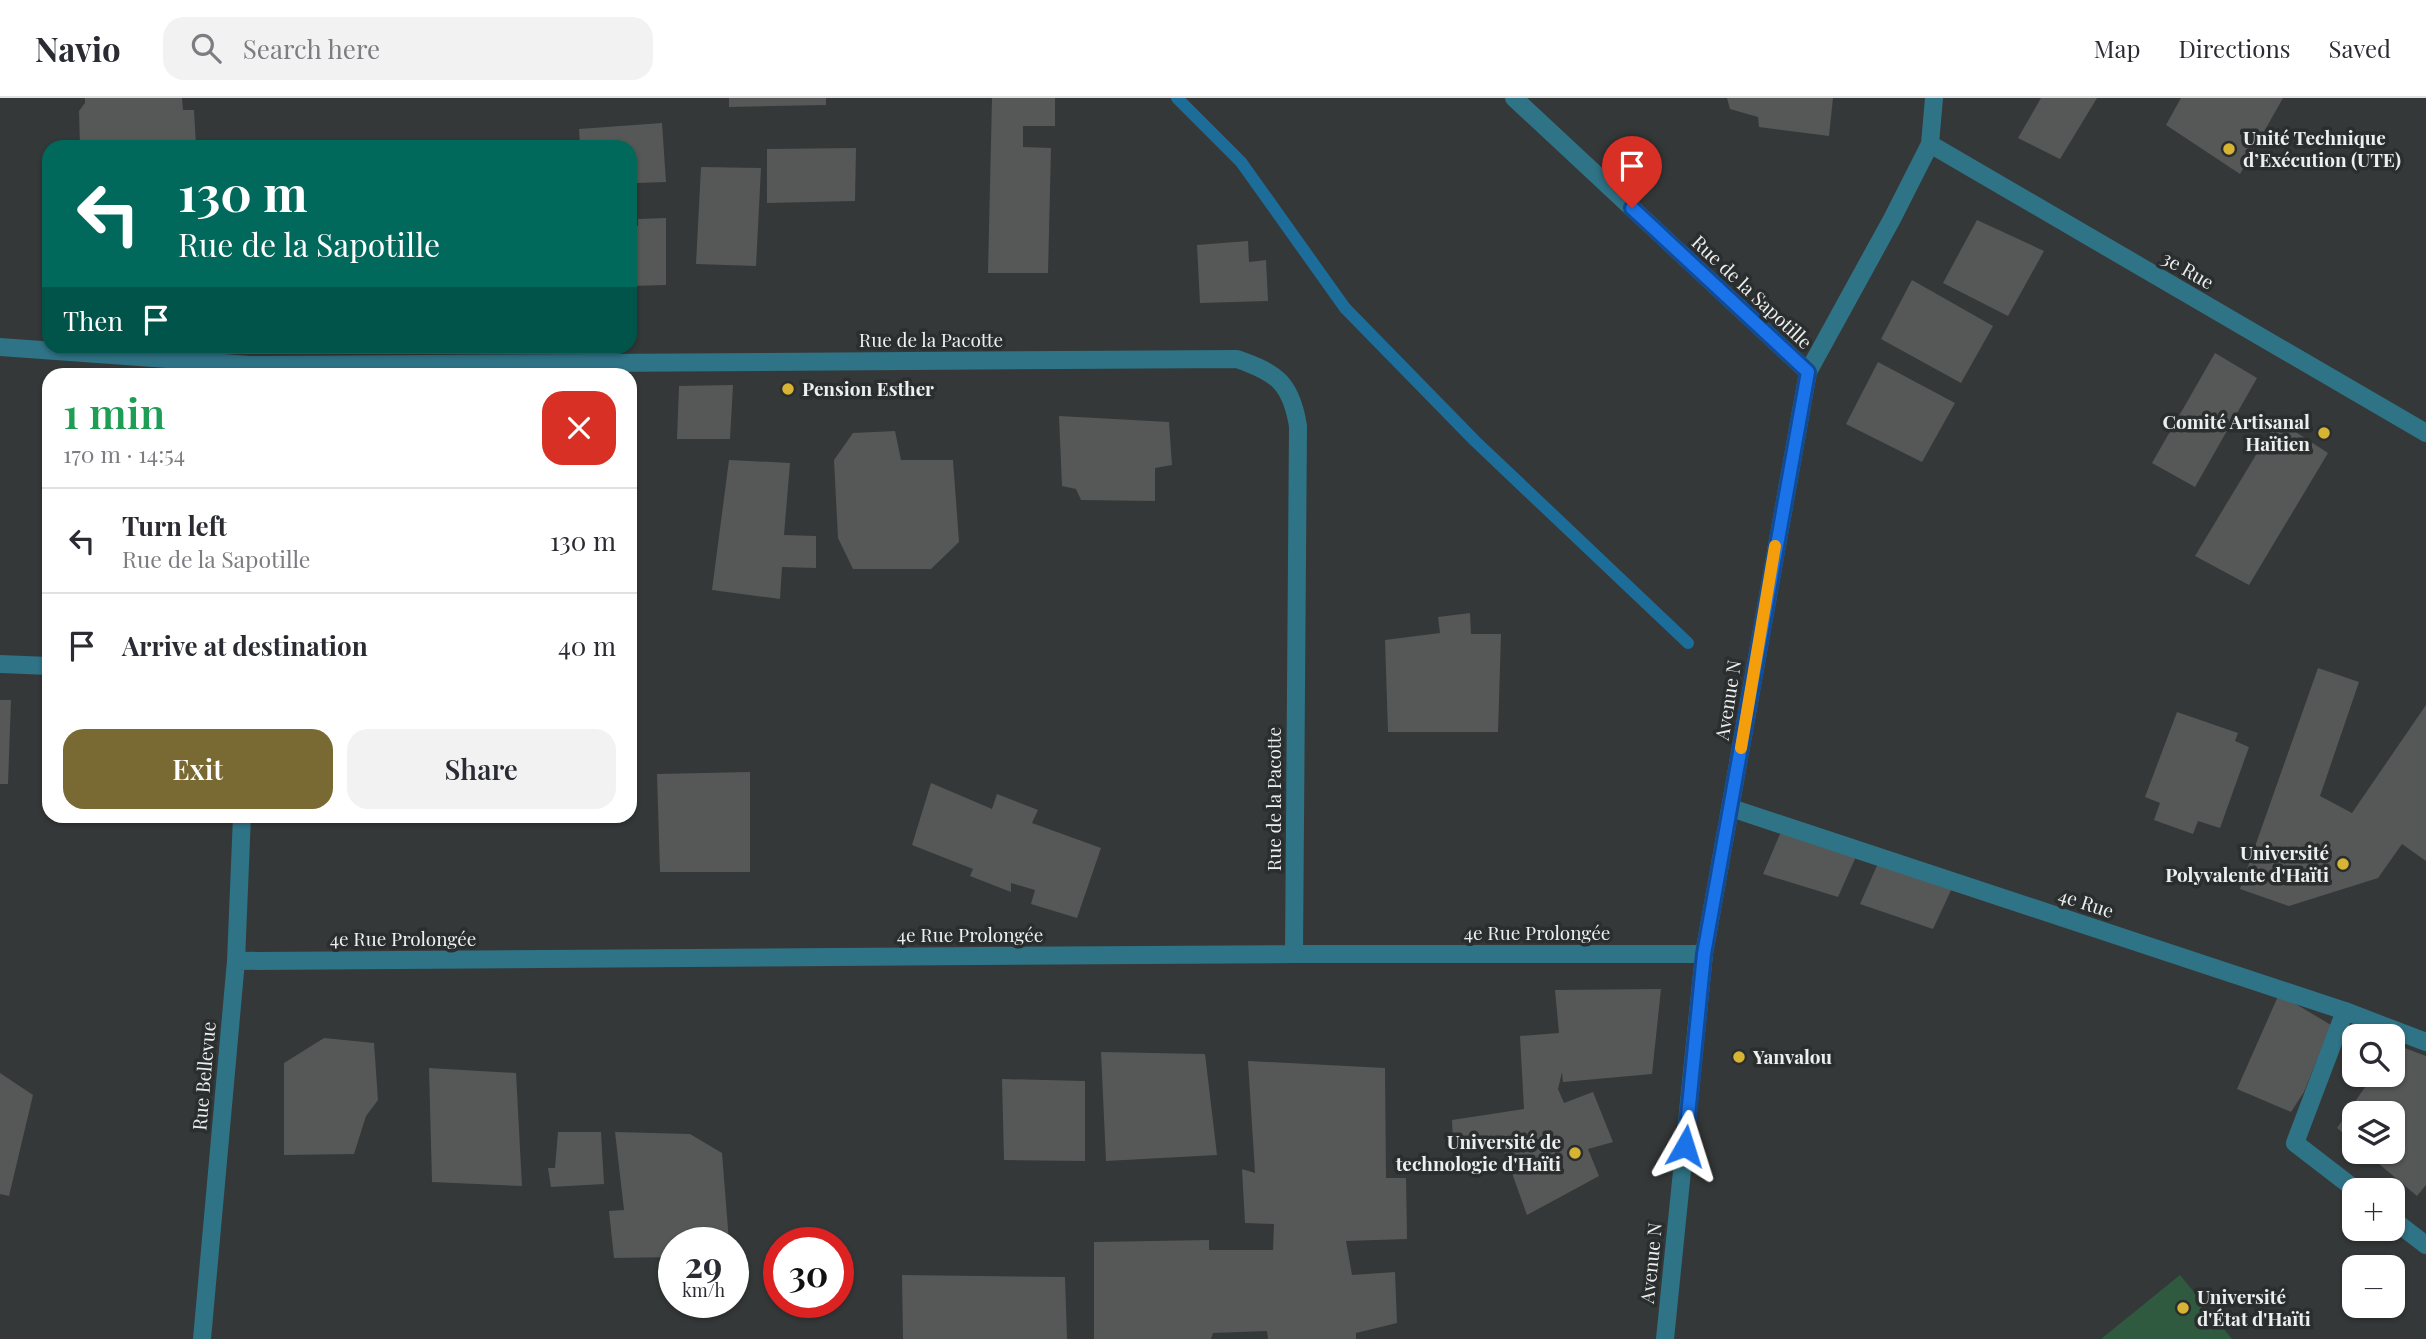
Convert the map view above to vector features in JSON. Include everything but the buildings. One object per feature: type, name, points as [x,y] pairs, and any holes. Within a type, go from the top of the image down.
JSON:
[{"type":"street","name":"Rue de la Sapotille","points":[[1514,98],[1808,372]]},
{"type":"street","name":"Avenue N","points":[[1665,1339],[1704,954],[1808,372],[1930,144],[1934,98]]},
{"type":"street","name":"3e Rue","points":[[1930,144],[2426,433]]},
{"type":"street","name":"Rue de la Pacotte","points":[[0,347],[42,351]]},
{"type":"street","name":"Rue de la Pacotte","points":[[76,354],[228,368]]},
{"type":"street","name":"Rue de la Pacotte","points":[[429,368],[1237,359],[1262,368],[1280,381],[1294,403],[1298,426],[1294,954]]},
{"type":"street","points":[[0,664],[42,666]]},
{"type":"street","name":"4e Rue","points":[[1731,808],[2345,1011],[2426,1042]]},
{"type":"street","name":"Rue Bellevue","points":[[202,1339],[236,961],[242,823]]},
{"type":"street","name":"4e Rue Prolongée","points":[[236,961],[1704,954]]},
{"type":"street","points":[[2342,1179],[2295,1143],[2345,1011]]},
{"type":"street","points":[[2405,1229],[2426,1245]]},
{"type":"green space","points":[[2180,1275],[2232,1339],[2101,1339]]},
{"type":"waterway","points":[[1177,98],[1241,162],[1345,308],[1475,441],[1688,643]]},
{"type":"slow traffic","points":[[1741,748],[1775,546]]},
{"type":"place","name":"Unité Technique d’Exécution (UTE)","points":[[2229,149]]},
{"type":"place","name":"Pension Esther","points":[[788,389]]},
{"type":"place","name":"Comité Artisanal Haïtien","points":[[2324,433]]},
{"type":"place","name":"Université Polyvalente d'Haïti","points":[[2343,864]]},
{"type":"place","name":"Yanvalou","points":[[1739,1057]]},
{"type":"place","name":"Université de technologie d'Haïti","points":[[1575,1153]]},
{"type":"place","name":"Université d'État d'Haïti","points":[[2183,1308]]},
{"type":"route","points":[[1632,208],[1808,372],[1704,954],[1685,1146]]}]
